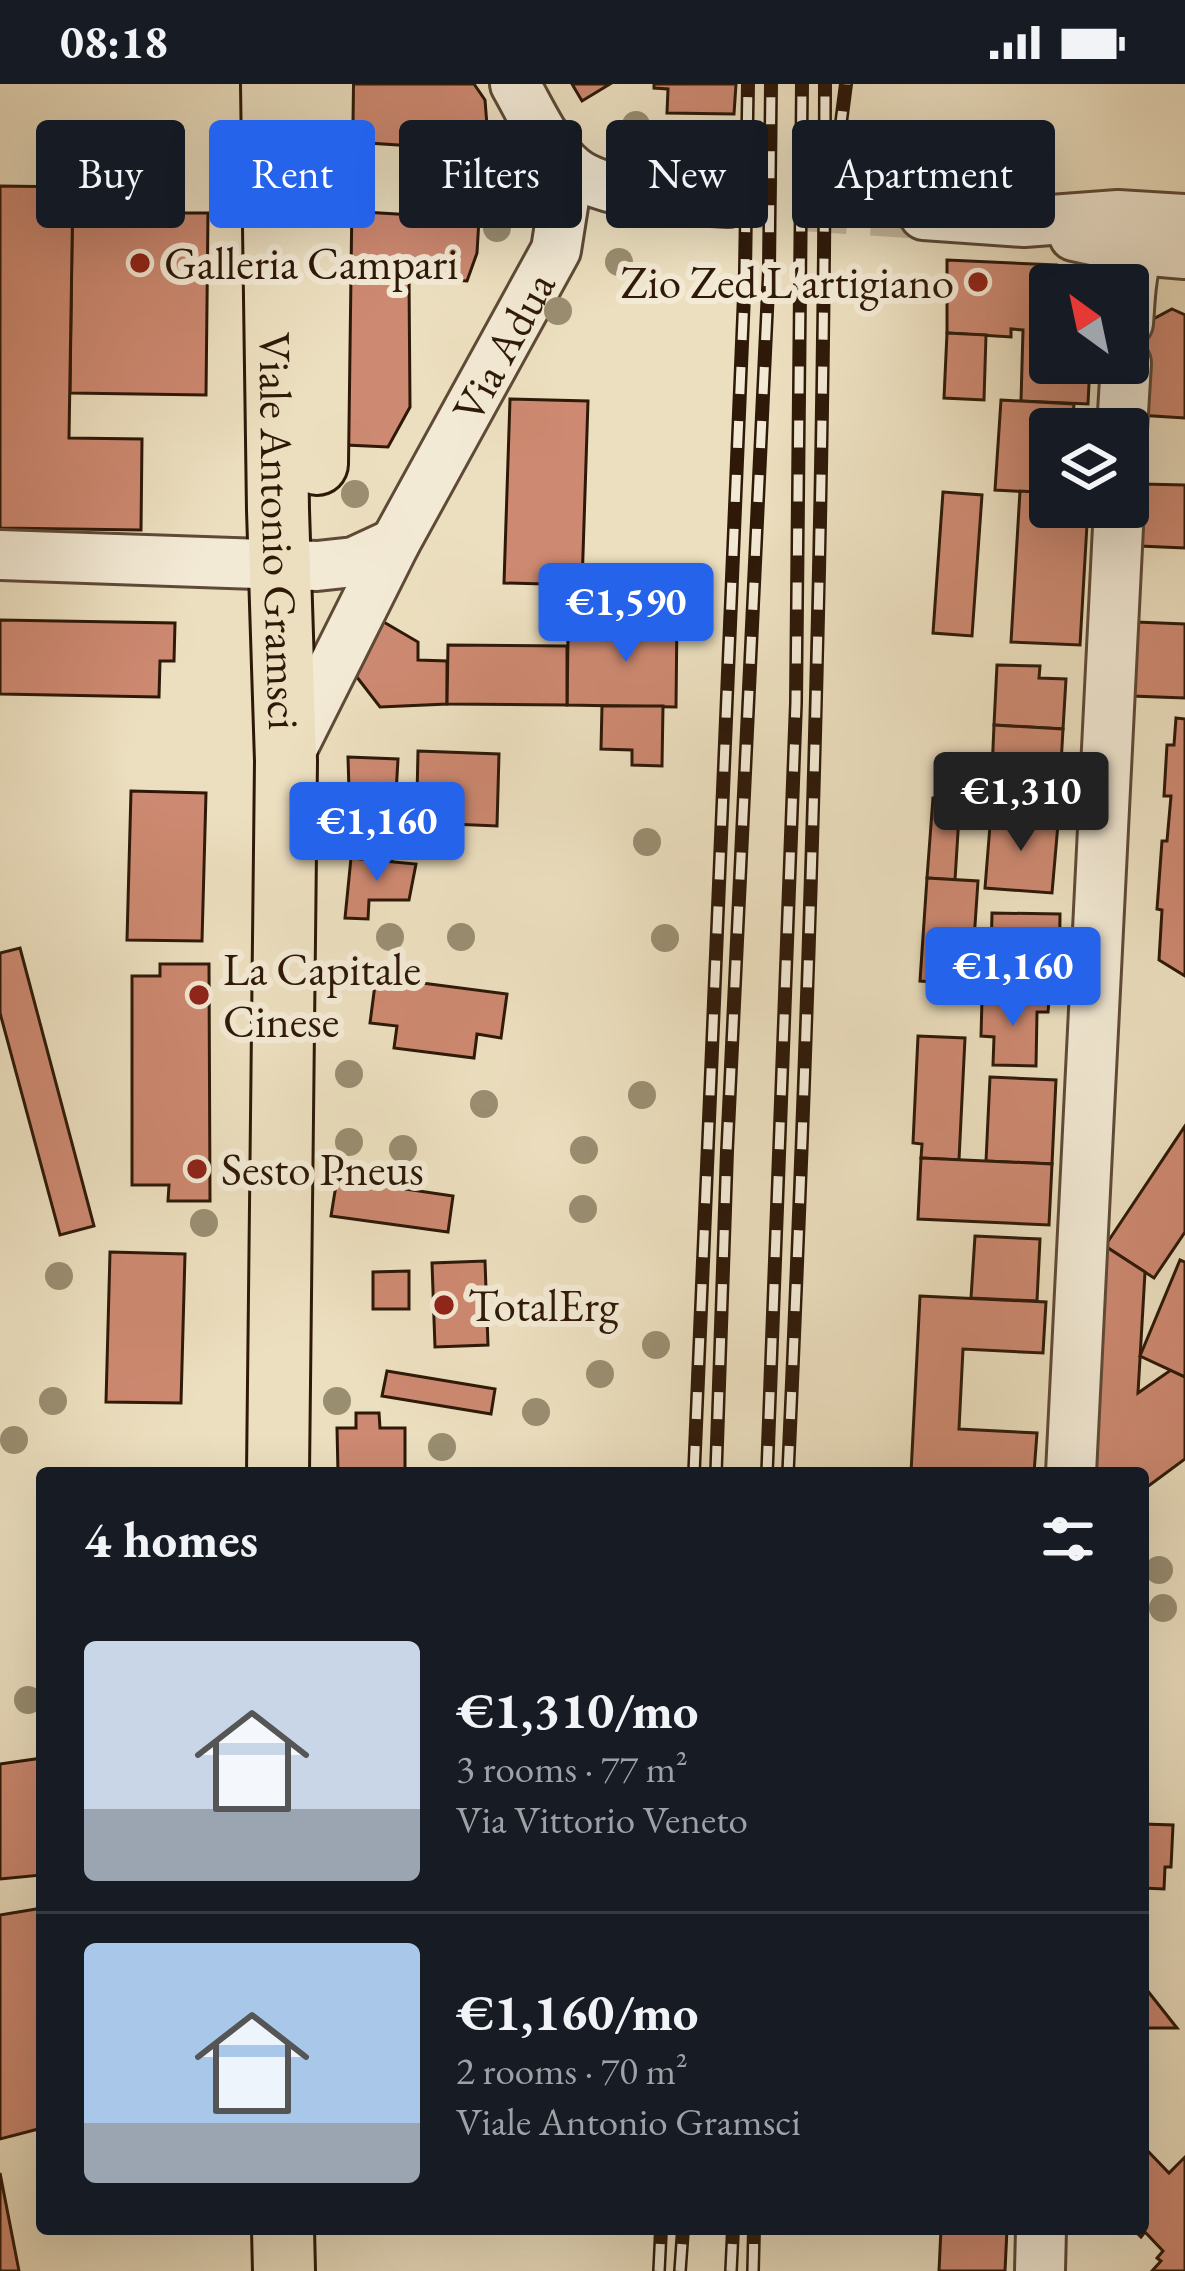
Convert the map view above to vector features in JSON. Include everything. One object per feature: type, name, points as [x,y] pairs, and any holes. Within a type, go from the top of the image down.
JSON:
[{"type":"main road","name":"Viale Antonio Gramsci","points":[[272,84],[298,565],[315,608],[286,761],[278,1467]]},
{"type":"main road","name":"Viale Antonio Gramsci","points":[[298,565],[322,84]]},
{"type":"main road","points":[[283,2235],[284,2271]]},
{"type":"street","points":[[514,84],[536,120]]},
{"type":"street","points":[[582,176],[596,184],[708,201],[618,210],[582,227]]},
{"type":"street","points":[[1055,227],[1147,240],[1185,219]]},
{"type":"street","name":"Via Adua","points":[[286,761],[395,543],[556,250],[559,228]]},
{"type":"street","points":[[556,250],[581,228]]},
{"type":"street","points":[[1147,240],[1164,232],[1185,235]]},
{"type":"street","points":[[1071,1467],[1117,528]]},
{"type":"street","points":[[0,555],[298,565],[354,562],[395,543]]},
{"type":"street","points":[[1040,2271],[1041,2235]]},
{"type":"building","points":[[352,84],[474,84],[485,100],[487,120],[399,120],[399,145],[375,143],[375,120],[353,120]]},
{"type":"building","points":[[572,84],[610,84],[582,101]]},
{"type":"building","points":[[654,84],[736,84],[734,114],[667,113],[668,89],[654,88]]},
{"type":"building","points":[[0,186],[36,186],[36,228],[72,228],[69,438],[142,439],[141,530],[0,528]]},
{"type":"building","name":"Galleria Campari","points":[[185,213],[208,213],[206,395],[70,393],[72,228],[185,228]]},
{"type":"building","points":[[375,213],[399,214],[399,228],[478,228],[477,253],[467,281],[409,277],[410,407],[388,447],[346,445],[347,228],[375,228]]},
{"type":"building","points":[[947,260],[1035,264],[1029,264],[1029,384],[1089,384],[1088,404],[1021,401],[1023,330],[1011,329],[1011,337],[947,333]]},
{"type":"building","points":[[1172,309],[1185,315],[1185,418],[1149,416],[1149,408],[1138,408],[1140,384],[1149,384],[1149,321]]},
{"type":"building","points":[[947,333],[986,335],[984,400],[944,398]]},
{"type":"building","points":[[510,399],[588,401],[582,585],[504,583]]},
{"type":"building","points":[[1001,400],[1074,404],[1074,408],[1029,408],[1029,492],[995,490]]},
{"type":"building","points":[[1149,484],[1185,485],[1185,548],[1140,546],[1141,528],[1149,528]]},
{"type":"building","points":[[1020,491],[1029,492],[1029,528],[1087,528],[1080,645],[1011,642]]},
{"type":"building","points":[[943,492],[982,495],[972,636],[933,633]]},
{"type":"building","points":[[619,614],[677,614],[676,707],[567,705],[568,637],[619,638]]},
{"type":"building","points":[[0,620],[175,623],[174,661],[160,661],[159,697],[0,694]]},
{"type":"building","points":[[382,621],[418,642],[418,660],[447,661],[447,704],[380,707],[353,672]]},
{"type":"building","points":[[1136,622],[1185,624],[1185,698],[1132,696]]},
{"type":"building","points":[[448,645],[567,646],[567,705],[447,704]]},
{"type":"building","points":[[997,665],[1040,666],[1039,678],[1066,679],[1063,729],[994,725]]},
{"type":"building","points":[[602,706],[663,706],[662,766],[632,765],[632,750],[601,749]]},
{"type":"building","points":[[1176,718],[1185,719],[1185,976],[1159,960],[1162,910],[1157,909],[1171,796],[1164,796],[1167,745],[1174,745]]},
{"type":"building","points":[[994,725],[1063,729],[1059,800],[1005,798],[1006,772],[992,771]]},
{"type":"building","points":[[418,751],[499,754],[497,826],[428,823],[430,797],[417,797]]},
{"type":"building","points":[[348,757],[398,759],[392,862],[351,858]]},
{"type":"building","points":[[131,791],[206,793],[202,941],[127,940]]},
{"type":"building","points":[[933,798],[960,800],[955,880],[927,878]]},
{"type":"building","points":[[991,813],[1058,824],[1052,893],[985,888]]},
{"type":"building","points":[[351,858],[416,864],[409,900],[369,900],[368,919],[345,918]]},
{"type":"building","points":[[927,878],[978,881],[971,984],[920,981]]},
{"type":"building","points":[[992,913],[1060,914],[1059,1000],[990,999]]},
{"type":"building","points":[[20,948],[94,1226],[60,1235],[0,1013],[0,953]]},
{"type":"building","points":[[160,964],[209,964],[210,1201],[168,1201],[169,1185],[132,1185],[132,976],[160,976]]},
{"type":"building","points":[[376,977],[507,994],[501,1038],[477,1034],[474,1058],[394,1048],[397,1026],[370,1023]]},
{"type":"building","points":[[982,999],[1049,1000],[1048,1012],[1037,1012],[1036,1066],[993,1065],[994,1037],[981,1036]]},
{"type":"building","points":[[918,1036],[965,1038],[959,1160],[921,1158],[922,1144],[913,1143]]},
{"type":"building","points":[[990,1077],[1056,1080],[1052,1164],[986,1161]]},
{"type":"building","points":[[1185,1126],[1185,1232],[1154,1278],[1105,1246]]},
{"type":"building","points":[[921,1158],[1052,1164],[1049,1225],[918,1219]]},
{"type":"building","points":[[337,1179],[453,1196],[448,1232],[331,1216]]},
{"type":"building","points":[[975,1236],[1040,1239],[1037,1301],[971,1298]]},
{"type":"building","points":[[1105,1246],[1145,1272],[1138,1393],[1171,1370],[1185,1377],[1185,1459],[1149,1486],[1149,1467],[1096,1467]]},
{"type":"building","points":[[110,1252],[185,1254],[181,1403],[106,1402]]},
{"type":"building","points":[[1180,1260],[1185,1262],[1185,1377],[1140,1356]]},
{"type":"building","points":[[485,1261],[488,1345],[435,1347],[432,1263]]},
{"type":"building","points":[[409,1271],[409,1309],[373,1309],[373,1272]]},
{"type":"building","points":[[920,1296],[1046,1302],[1043,1353],[963,1349],[959,1429],[1037,1433],[1034,1467],[911,1467]]},
{"type":"building","points":[[387,1371],[495,1389],[491,1414],[382,1396]]},
{"type":"building","points":[[356,1413],[379,1413],[380,1428],[405,1428],[405,1467],[338,1467],[337,1428],[356,1428]]},
{"type":"building","points":[[36,1759],[36,1876],[0,1879],[0,1764]]},
{"type":"building","points":[[1149,1824],[1173,1825],[1171,1867],[1165,1867],[1164,1889],[1149,1888]]},
{"type":"building","points":[[36,1909],[36,2130],[0,2139],[0,1915]]},
{"type":"building","points":[[1149,1993],[1177,2028],[1149,2028]]},
{"type":"building","points":[[1149,2152],[1169,2173],[1185,2157],[1185,2271],[1152,2271],[1163,2251],[1148,2235]]},
{"type":"building","points":[[0,2173],[19,2271],[0,2271]]},
{"type":"building","points":[[941,2235],[1007,2235],[1005,2271],[939,2271]]},
{"type":"tunnel","points":[[768,205],[792,206]]},
{"type":"railway","points":[[694,1467],[745,272],[748,84]]},
{"type":"railway","points":[[716,1467],[769,269],[771,84]]},
{"type":"railway","points":[[767,1467],[796,703],[802,84]]},
{"type":"railway","points":[[788,1467],[814,778],[825,84]]},
{"type":"railway","points":[[841,120],[846,84]]},
{"type":"railway","points":[[659,2271],[661,2235]]},
{"type":"railway","points":[[680,2271],[683,2235]]},
{"type":"railway","points":[[731,2271],[733,2235]]},
{"type":"railway","points":[[753,2271],[754,2235]]},
{"type":"place","name":"Galleria Campari","points":[[140,263]]},
{"type":"place","name":"Zio Zed L'artigiano","points":[[978,282]]},
{"type":"place","name":"La Capitale Cinese","points":[[199,995]]},
{"type":"place","name":"Sesto Pneus","points":[[197,1169]]},
{"type":"place","name":"TotalErg","points":[[444,1305]]}]
